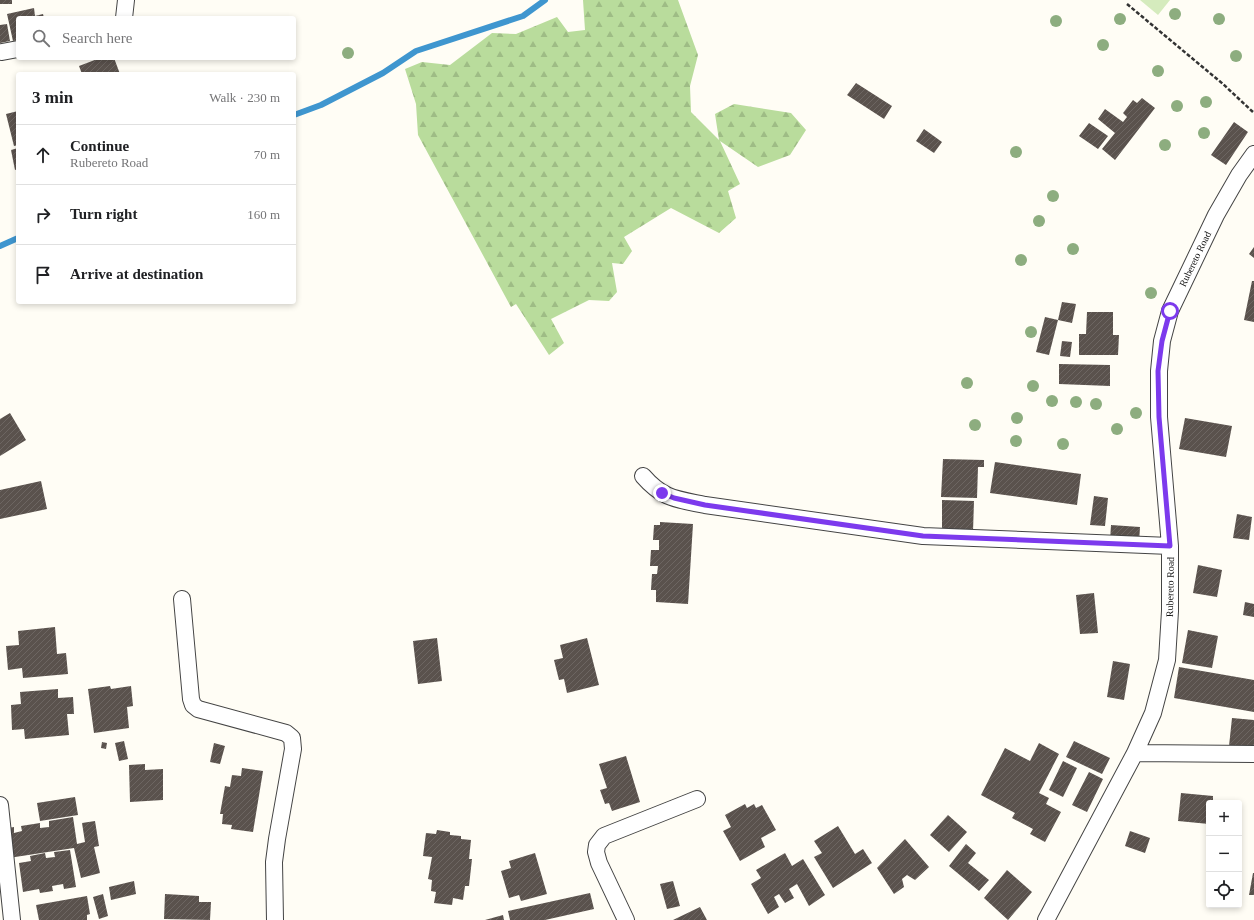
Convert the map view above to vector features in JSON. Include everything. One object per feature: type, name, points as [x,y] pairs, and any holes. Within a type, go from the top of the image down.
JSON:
[{"type":"street","points":[[124,16],[126,0]]},
{"type":"street","points":[[2,52],[16,49]]},
{"type":"street","name":"Rubereto Road","points":[[1046,920],[1135,753],[1153,713],[1167,660],[1170,611],[1170,546],[1159,417],[1158,371],[1162,341],[1170,311],[1216,215],[1239,175],[1254,154]]},
{"type":"street","points":[[642,476],[653,487],[662,493],[681,500],[705,505],[923,536],[1170,546]]},
{"type":"street","points":[[182,599],[191,699],[193,705],[198,708],[286,733],[292,738],[293,749],[274,862],[275,920]]},
{"type":"street","points":[[1135,753],[1254,754]]},
{"type":"street","points":[[626,920],[599,862],[596,852],[597,845],[604,836],[697,799]]},
{"type":"street","points":[[0,805],[12,920]]},
{"type":"path","points":[[1127,4],[1223,84],[1254,113]]},
{"type":"green space","points":[[583,0],[678,0],[698,55],[690,86],[691,112],[719,140],[715,114],[734,104],[791,113],[806,130],[790,155],[758,167],[720,141],[740,184],[728,191],[736,218],[719,233],[671,208],[624,237],[632,251],[623,264],[612,263],[617,292],[609,301],[589,300],[551,319],[564,343],[549,355],[516,304],[511,307],[418,135],[416,104],[405,69],[422,62],[450,65],[492,33],[516,34],[557,17],[568,32],[585,30]]},
{"type":"green space","points":[[1140,0],[1170,0],[1158,15]]},
{"type":"building","points":[[0,0],[12,0],[12,4],[0,4]]},
{"type":"building","points":[[34,8],[35,16],[16,16],[16,40],[13,41],[7,14]]},
{"type":"building","points":[[7,24],[10,41],[0,43],[0,25]]},
{"type":"building","points":[[95,60],[115,60],[119,72],[81,72],[79,66]]},
{"type":"building","points":[[856,83],[892,106],[884,119],[847,95]]},
{"type":"building","points":[[1142,98],[1155,108],[1115,160],[1102,149],[1115,133],[1098,119],[1105,109],[1123,122],[1127,117],[1123,113],[1133,100],[1137,103]]},
{"type":"building","points":[[16,112],[16,146],[14,146],[6,114]]},
{"type":"building","points":[[1234,122],[1248,132],[1226,165],[1211,155]]},
{"type":"building","points":[[1089,123],[1108,136],[1098,149],[1079,136]]},
{"type":"building","points":[[924,129],[942,142],[934,153],[916,141]]},
{"type":"building","points":[[16,149],[15,170],[11,150]]},
{"type":"building","points":[[1254,247],[1254,258],[1249,254]]},
{"type":"building","points":[[1252,281],[1254,281],[1254,322],[1244,320]]},
{"type":"building","points":[[1062,302],[1076,304],[1072,323],[1058,320]]},
{"type":"building","points":[[1087,312],[1113,312],[1113,335],[1119,335],[1118,355],[1079,355],[1079,334],[1086,334]]},
{"type":"building","points":[[1045,317],[1058,320],[1049,355],[1036,352]]},
{"type":"building","points":[[1062,341],[1072,342],[1070,357],[1060,356]]},
{"type":"building","points":[[1059,364],[1110,365],[1110,386],[1059,384]]},
{"type":"building","points":[[10,413],[26,440],[0,456],[0,419]]},
{"type":"building","points":[[1185,418],[1232,426],[1226,457],[1179,449]]},
{"type":"building","points":[[943,459],[984,460],[984,467],[978,467],[977,498],[941,497]]},
{"type":"building","points":[[995,462],[1081,474],[1077,505],[990,493]]},
{"type":"building","points":[[41,481],[47,509],[0,519],[0,490]]},
{"type":"building","points":[[1094,496],[1108,498],[1105,526],[1090,525]]},
{"type":"building","points":[[942,500],[974,501],[973,532],[942,532]]},
{"type":"building","points":[[1237,514],[1252,517],[1249,540],[1233,538]]},
{"type":"building","points":[[660,522],[693,524],[688,604],[656,602],[656,590],[651,590],[652,574],[657,574],[658,566],[650,566],[651,550],[659,550],[659,540],[653,540],[654,525],[660,525]]},
{"type":"building","points":[[1111,525],[1140,527],[1139,543],[1110,541]]},
{"type":"building","points":[[1198,565],[1222,570],[1217,597],[1193,593]]},
{"type":"building","points":[[1094,593],[1098,633],[1080,634],[1076,595]]},
{"type":"building","points":[[1245,602],[1254,604],[1254,617],[1243,615]]},
{"type":"building","points":[[55,627],[57,654],[66,653],[68,674],[23,678],[22,668],[8,670],[6,646],[19,645],[18,631]]},
{"type":"building","points":[[1188,630],[1218,636],[1212,668],[1182,663]]},
{"type":"building","points":[[437,638],[442,681],[418,684],[413,641]]},
{"type":"building","points":[[587,638],[599,685],[567,693],[564,679],[559,680],[554,660],[563,658],[560,645]]},
{"type":"building","points":[[1113,661],[1130,664],[1124,700],[1107,697]]},
{"type":"building","points":[[1179,667],[1254,680],[1254,712],[1174,698]]},
{"type":"building","points":[[110,686],[111,689],[131,686],[133,706],[127,707],[129,728],[94,733],[88,689]]},
{"type":"building","points":[[58,689],[58,698],[73,697],[74,714],[67,714],[69,735],[25,739],[24,729],[12,730],[11,705],[21,704],[20,692]]},
{"type":"building","points":[[1232,718],[1254,720],[1254,749],[1229,746]]},
{"type":"building","points":[[124,741],[128,759],[119,761],[115,743]]},
{"type":"building","points":[[1074,741],[1110,758],[1102,774],[1066,757]]},
{"type":"building","points":[[102,742],[107,743],[106,749],[101,748]]},
{"type":"building","points":[[214,743],[225,746],[220,764],[210,762]]},
{"type":"building","points":[[1039,743],[1059,754],[1039,793],[1049,798],[1046,804],[1061,812],[1045,842],[1030,834],[1033,829],[1012,818],[1015,813],[981,795],[1005,748],[1030,761]]},
{"type":"building","points":[[626,756],[640,802],[612,811],[609,803],[605,804],[600,790],[607,788],[599,764]]},
{"type":"building","points":[[1063,761],[1077,768],[1063,797],[1049,790]]},
{"type":"building","points":[[145,764],[145,770],[163,769],[163,800],[130,802],[129,765]]},
{"type":"building","points":[[242,768],[263,771],[253,832],[231,829],[232,825],[222,824],[223,814],[220,814],[225,786],[230,787],[232,775],[241,776]]},
{"type":"building","points":[[1089,772],[1103,779],[1087,812],[1072,805]]},
{"type":"building","points":[[1181,793],[1213,796],[1213,800],[1206,800],[1206,824],[1178,821]]},
{"type":"building","points":[[75,797],[78,815],[40,821],[37,803]]},
{"type":"building","points":[[745,804],[747,808],[754,804],[756,808],[762,805],[776,830],[761,838],[765,847],[740,861],[723,831],[731,827],[725,815]]},
{"type":"building","points":[[948,815],[967,832],[949,852],[930,835]]},
{"type":"building","points":[[73,817],[77,844],[85,842],[82,823],[95,821],[99,846],[94,847],[100,873],[81,878],[74,848],[2,859],[0,829],[14,827],[14,833],[22,831],[21,826],[40,823],[40,828],[49,827],[49,821]]},
{"type":"building","points":[[838,826],[855,854],[863,849],[872,863],[833,888],[814,857],[822,853],[814,841]]},
{"type":"building","points":[[437,830],[450,832],[450,835],[461,836],[461,839],[471,840],[469,859],[472,859],[469,886],[465,886],[463,900],[453,898],[452,905],[434,903],[436,892],[431,891],[432,880],[428,879],[432,857],[423,856],[426,833],[436,834]]},
{"type":"building","points":[[1130,831],[1150,838],[1145,853],[1125,846]]},
{"type":"building","points":[[905,839],[929,867],[915,880],[907,875],[902,879],[904,887],[894,894],[877,868]]},
{"type":"building","points":[[966,844],[976,853],[968,863],[989,880],[979,891],[949,866]]},
{"type":"building","points":[[70,850],[76,887],[64,889],[63,884],[52,886],[53,891],[40,893],[39,889],[23,892],[19,863],[31,861],[30,856],[45,853],[46,858],[55,857],[54,852]]},
{"type":"building","points":[[535,853],[547,894],[521,901],[519,895],[509,898],[501,871],[511,868],[509,861]]},
{"type":"building","points":[[785,853],[792,866],[803,859],[825,895],[809,906],[797,884],[789,889],[794,898],[785,903],[779,894],[774,897],[779,907],[768,914],[751,884],[761,878],[756,870]]},
{"type":"building","points":[[1007,870],[1032,892],[1008,920],[984,898]]},
{"type":"building","points":[[1253,873],[1254,895],[1249,895]]},
{"type":"building","points":[[134,881],[136,894],[111,900],[109,887]]},
{"type":"building","points":[[673,881],[680,906],[667,909],[660,884]]},
{"type":"building","points":[[590,893],[594,909],[545,920],[510,920],[508,911]]},
{"type":"building","points":[[103,894],[108,916],[99,919],[93,897]]},
{"type":"building","points":[[165,894],[199,896],[199,902],[211,902],[210,920],[164,919]]},
{"type":"building","points":[[87,896],[90,914],[87,915],[87,920],[39,920],[36,905]]},
{"type":"building","points":[[700,907],[707,920],[673,920]]},
{"type":"building","points":[[503,915],[504,920],[485,920]]},
{"type":"waterway","points":[[296,114],[321,105],[383,73],[416,51],[523,16],[545,0]]},
{"type":"waterway","points":[[0,246],[16,239]]},
{"type":"route","points":[[662,493],[674,498],[705,505],[923,536],[1170,546],[1159,417],[1158,371],[1162,341],[1170,311]]}]
